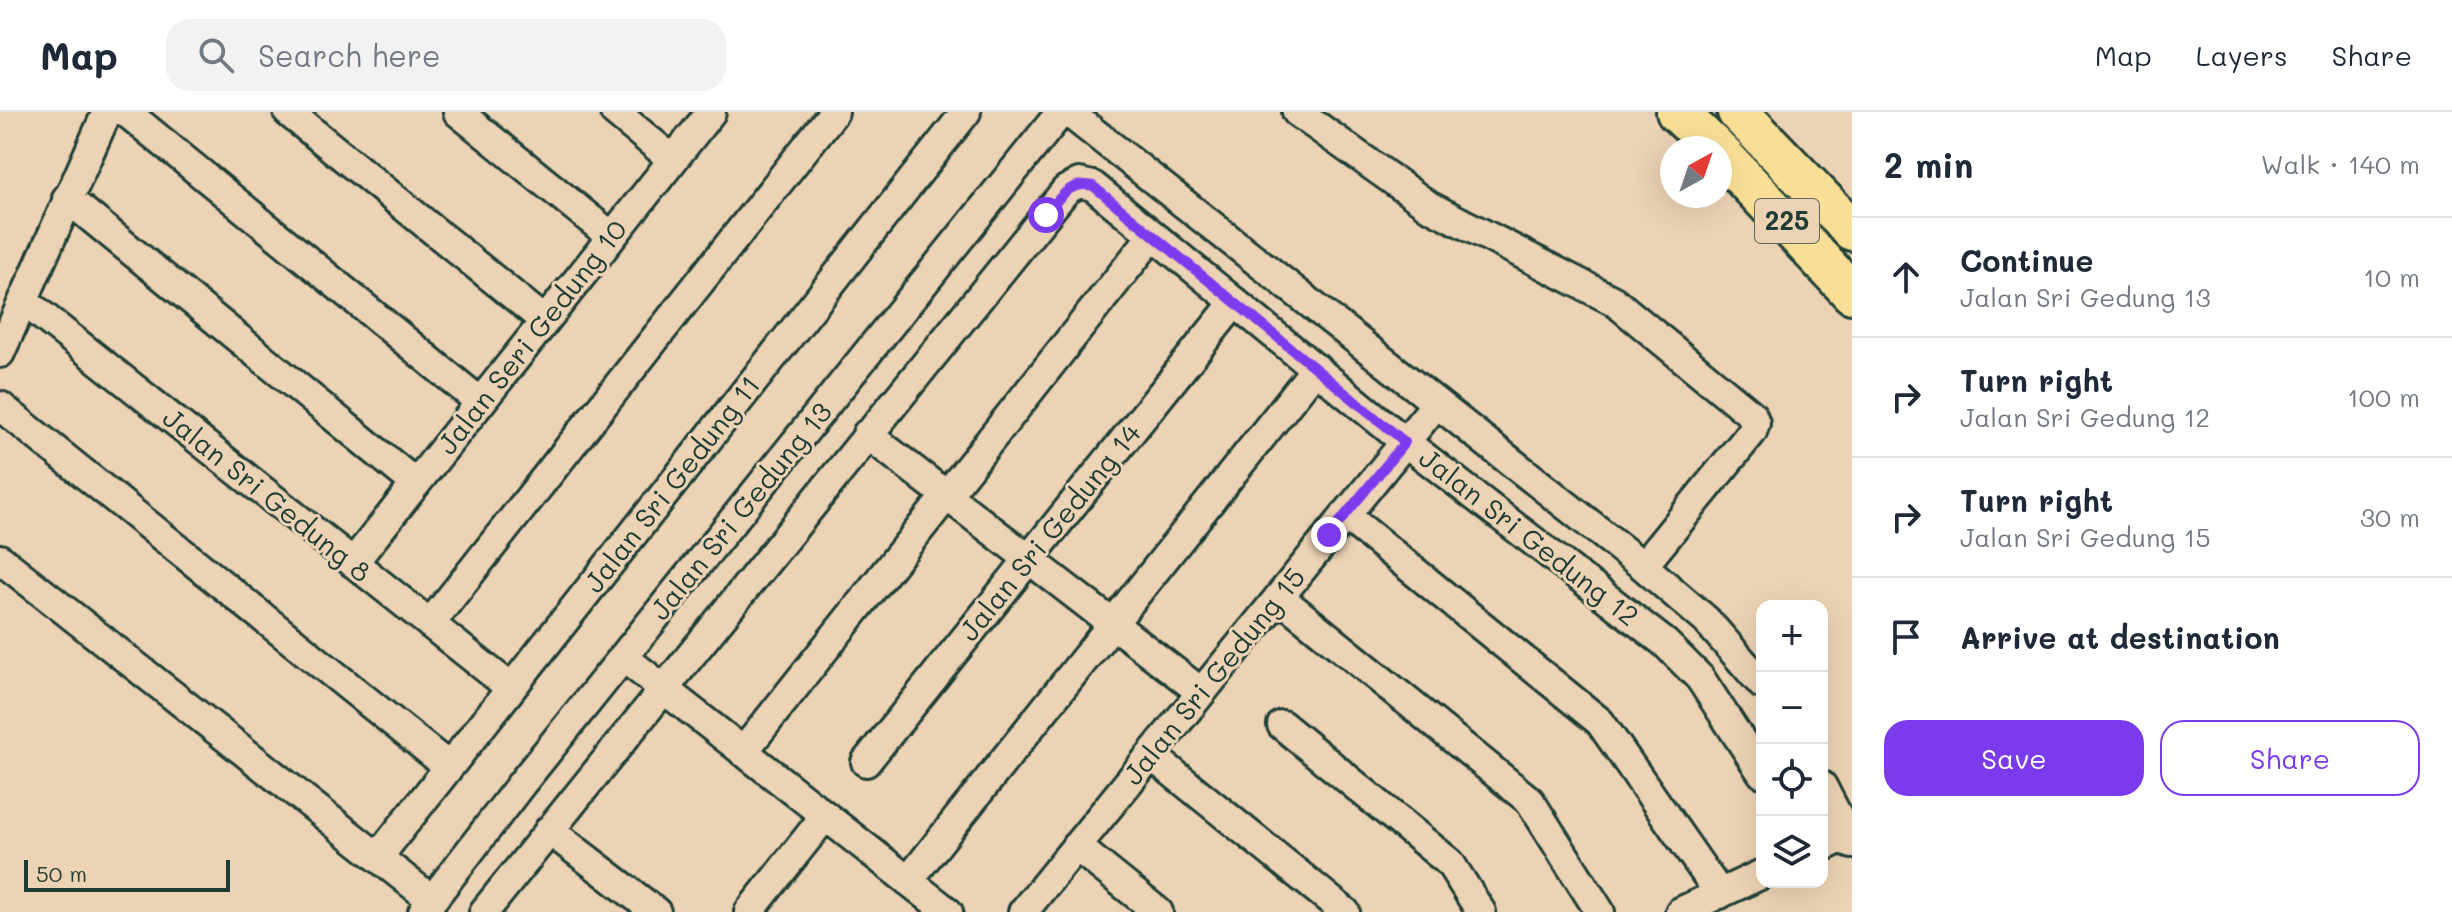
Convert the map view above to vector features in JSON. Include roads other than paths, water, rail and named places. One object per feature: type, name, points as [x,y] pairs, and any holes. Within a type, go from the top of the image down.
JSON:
[{"type":"highway","points":[[1677,112],[1702,136]]},
{"type":"highway","name":"225","points":[[1738,112],[1852,230]]},
{"type":"highway","name":"225","points":[[1732,166],[1852,293]]},
{"type":"street","points":[[0,353],[107,112]]},
{"type":"street","points":[[126,112],[480,402]]},
{"type":"street","points":[[288,112],[545,321]]},
{"type":"street","points":[[458,112],[611,236]]},
{"type":"street","points":[[615,112],[673,160]]},
{"type":"street","name":"Jalan Seri Gedung 10","points":[[353,563],[711,112]]},
{"type":"street","points":[[430,624],[834,112]]},
{"type":"street","name":"Jalan Sri Gedung 11","points":[[378,857],[966,112]]},
{"type":"street","name":"Jalan Sri Gedung 13","points":[[427,906],[1061,112]]},
{"type":"street","name":"Jalan Sri Gedung 12","points":[[1068,112],[1643,566],[1706,620],[1756,677]]},
{"type":"street","points":[[1297,112],[1429,206],[1614,301],[1752,415],[1755,423],[1752,432],[1643,566]]},
{"type":"street","name":"Jalan Sri Gedung 13","points":[[484,912],[1066,190],[1079,183]]},
{"type":"street","name":"Jalan Sri Gedung 12","points":[[1079,183],[1093,186],[1405,442],[1665,643],[1700,678],[1756,764]]},
{"type":"street","points":[[67,198],[416,484]]},
{"type":"street","points":[[743,752],[1153,235]]},
{"type":"street","name":"Jalan Sri Gedung 8","points":[[24,301],[511,688]]},
{"type":"street","name":"Jalan Sri Gedung 14","points":[[866,762],[1235,302]]},
{"type":"street","points":[[908,881],[1316,368]]},
{"type":"street","name":"Jalan Sri Gedung 15","points":[[1023,912],[1436,404]]},
{"type":"street","points":[[0,406],[449,767]]},
{"type":"street","points":[[867,434],[1201,692]]},
{"type":"street","points":[[1345,515],[1600,722],[1720,894]]},
{"type":"street","points":[[0,559],[378,857],[427,906]]},
{"type":"street","points":[[1279,597],[1530,801],[1600,912]]},
{"type":"street","points":[[623,657],[948,912]]},
{"type":"street","points":[[1282,725],[1450,863],[1481,912]]},
{"type":"street","points":[[1151,755],[1345,912]]},
{"type":"street","points":[[1828,798],[1850,840],[1828,846]]},
{"type":"street","points":[[749,912],[825,816]]},
{"type":"street","points":[[549,830],[656,912]]},
{"type":"street","points":[[1076,846],[1158,912]]},
{"type":"street","points":[[1680,912],[1756,877]]}]
